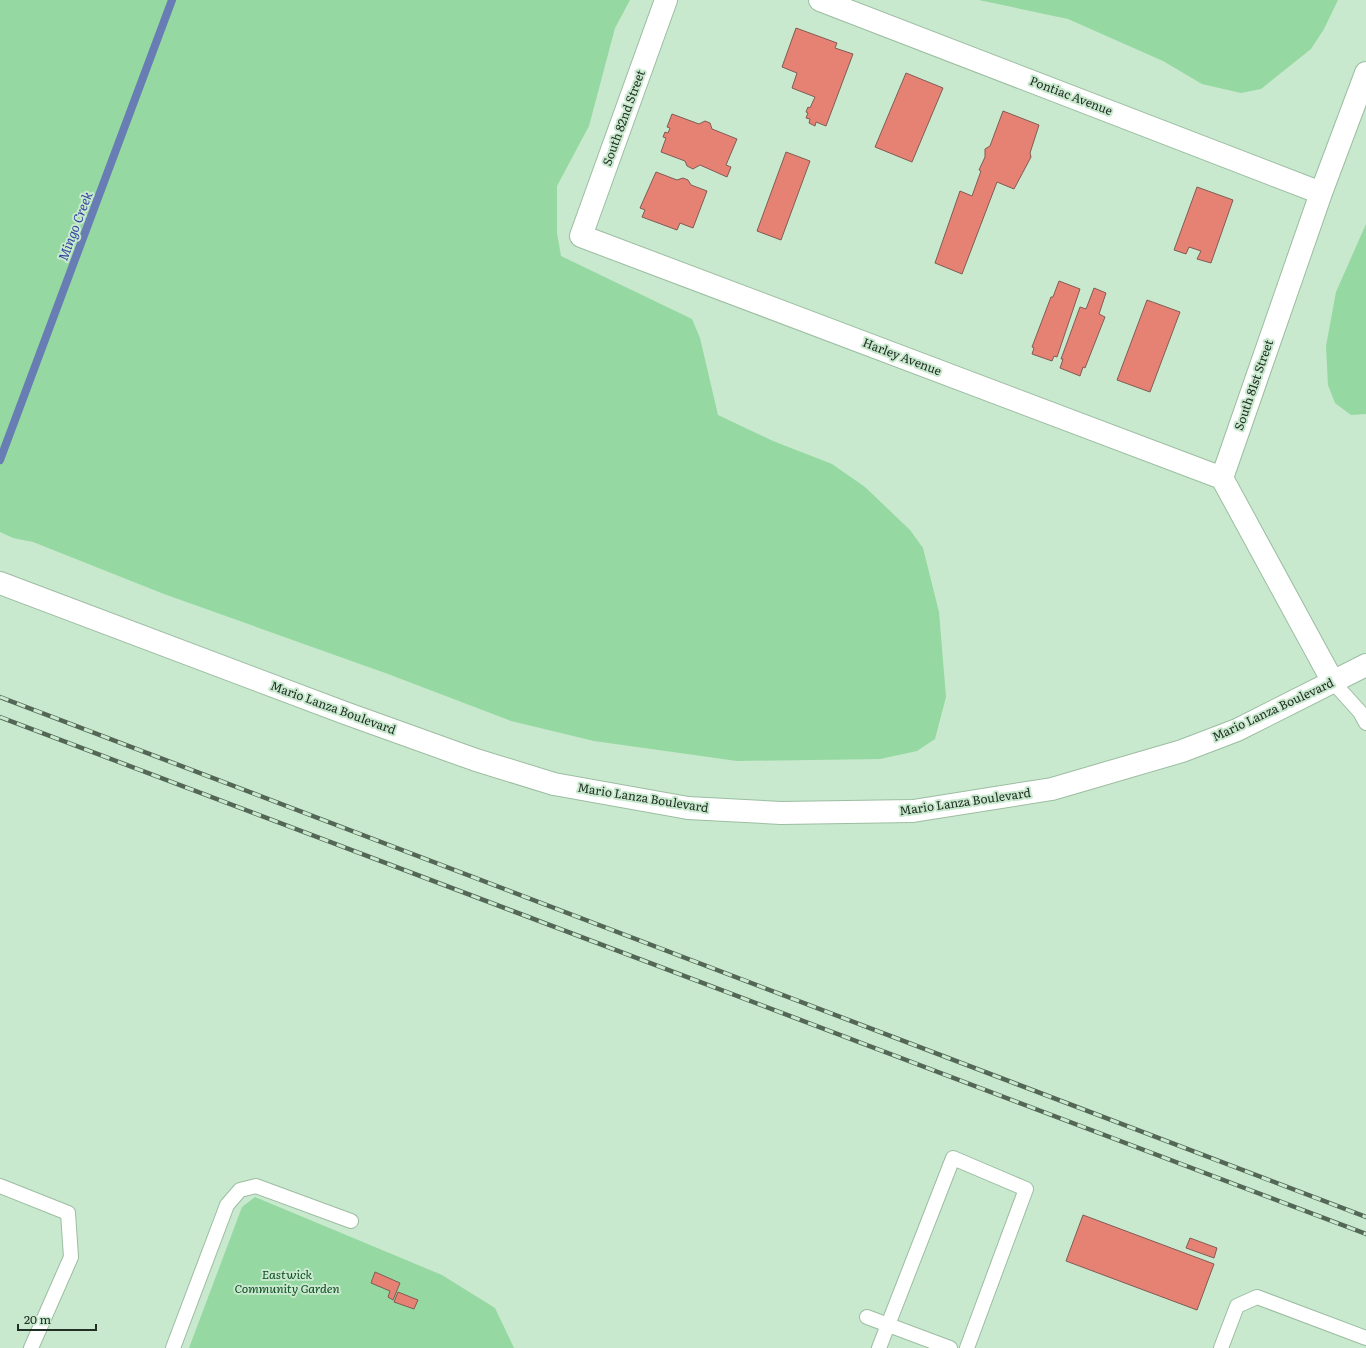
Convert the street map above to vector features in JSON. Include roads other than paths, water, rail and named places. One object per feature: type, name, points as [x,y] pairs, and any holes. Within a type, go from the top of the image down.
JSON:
[{"type":"street","name":"South 82nd Street","points":[[581,236],[666,0]]},
{"type":"street","name":"Pontiac Avenue","points":[[820,0],[1321,193]]},
{"type":"street","name":"South 81st Street","points":[[1222,478],[1321,193],[1366,73]]},
{"type":"street","name":"Harley Avenue","points":[[581,236],[1222,478]]},
{"type":"street","points":[[1222,478],[1334,682]]},
{"type":"street","name":"Mario Lanza Boulevard","points":[[0,583],[476,760],[554,784],[688,808],[781,813],[914,811],[1052,789],[1189,748],[1237,730],[1366,665]]},
{"type":"lane","points":[[1334,682],[1360,712],[1366,723]]},
{"type":"lane","points":[[879,1348],[953,1158],[1026,1189],[966,1348]]},
{"type":"lane","points":[[0,1186],[68,1213],[71,1257],[31,1348]]},
{"type":"lane","points":[[173,1348],[227,1205],[240,1190],[256,1186],[351,1221]]},
{"type":"lane","points":[[1221,1348],[1237,1306],[1257,1298],[1366,1338]]},
{"type":"lane","points":[[867,1317],[950,1348]]},
{"type":"waterway","name":"Mingo Creek","points":[[0,460],[172,0]]},
{"type":"railway","points":[[0,697],[1366,1217]]},
{"type":"railway","points":[[0,717],[1366,1234]]},
{"type":"park label","name":"Eastwick Community Garden","points":[[287,1282]]}]
